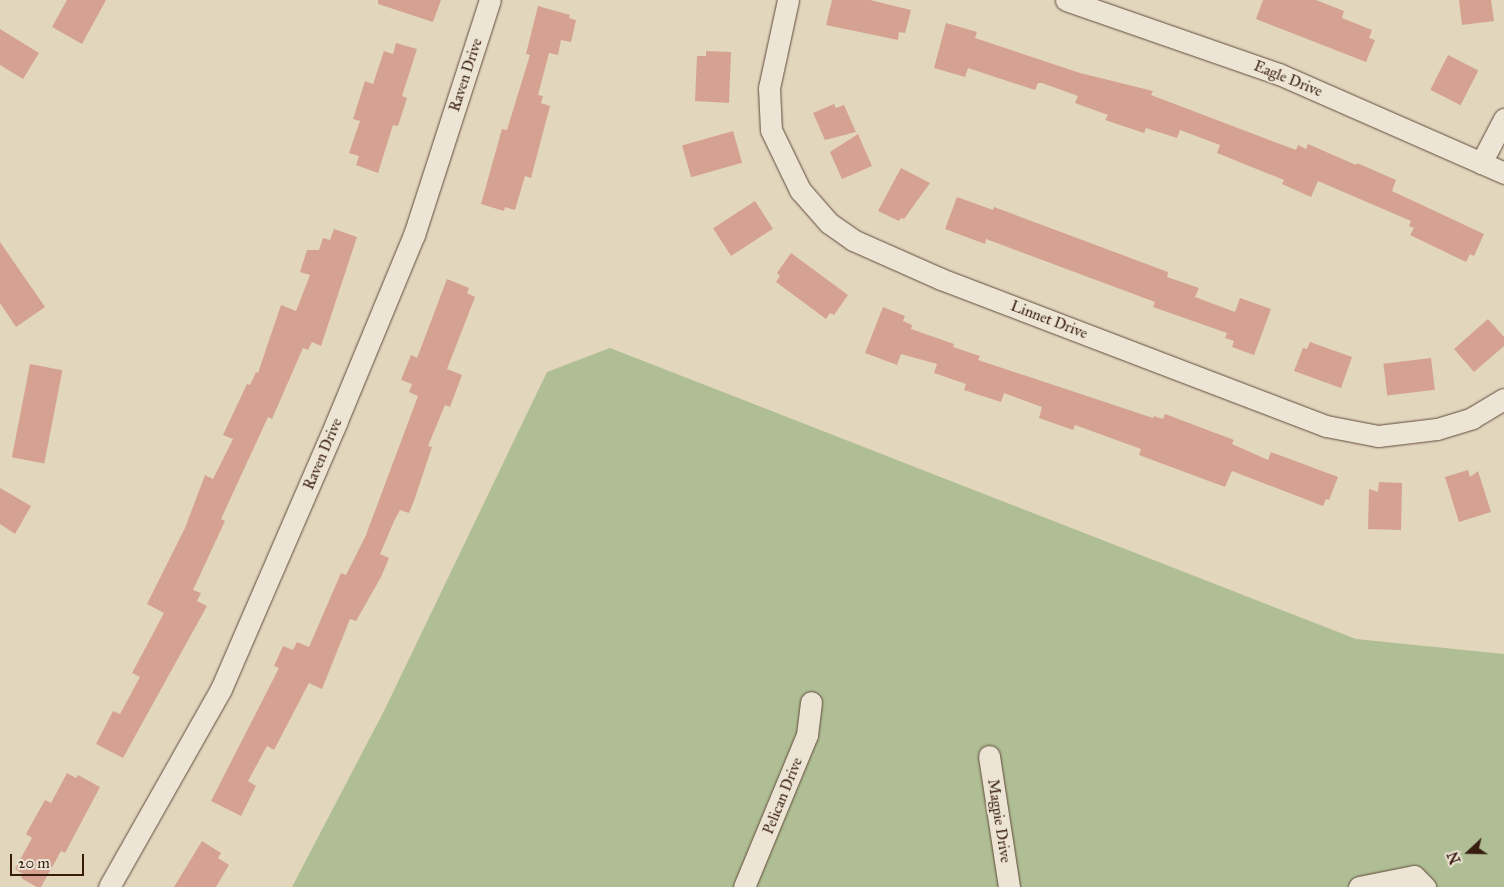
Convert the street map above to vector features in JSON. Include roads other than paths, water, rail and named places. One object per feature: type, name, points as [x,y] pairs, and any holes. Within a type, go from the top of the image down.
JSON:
[{"type":"street","name":"Raven Drive","points":[[109,887],[221,689],[336,423],[414,236],[490,0]]},
{"type":"street","name":"Linnet Drive","points":[[788,0],[769,88],[771,130],[800,190],[830,223],[853,240],[941,279],[1326,426],[1378,436],[1437,430],[1472,418],[1504,399]]},
{"type":"street","name":"Eagle Drive","points":[[1066,0],[1279,74],[1504,173]]},
{"type":"street","points":[[1481,163],[1504,119]]},
{"type":"street","name":"Pelican Drive","points":[[744,887],[807,735],[811,702]]},
{"type":"street","name":"Magpie Drive","points":[[989,756],[1009,887]]},
{"type":"street","points":[[1359,887],[1414,876],[1424,887]]}]
